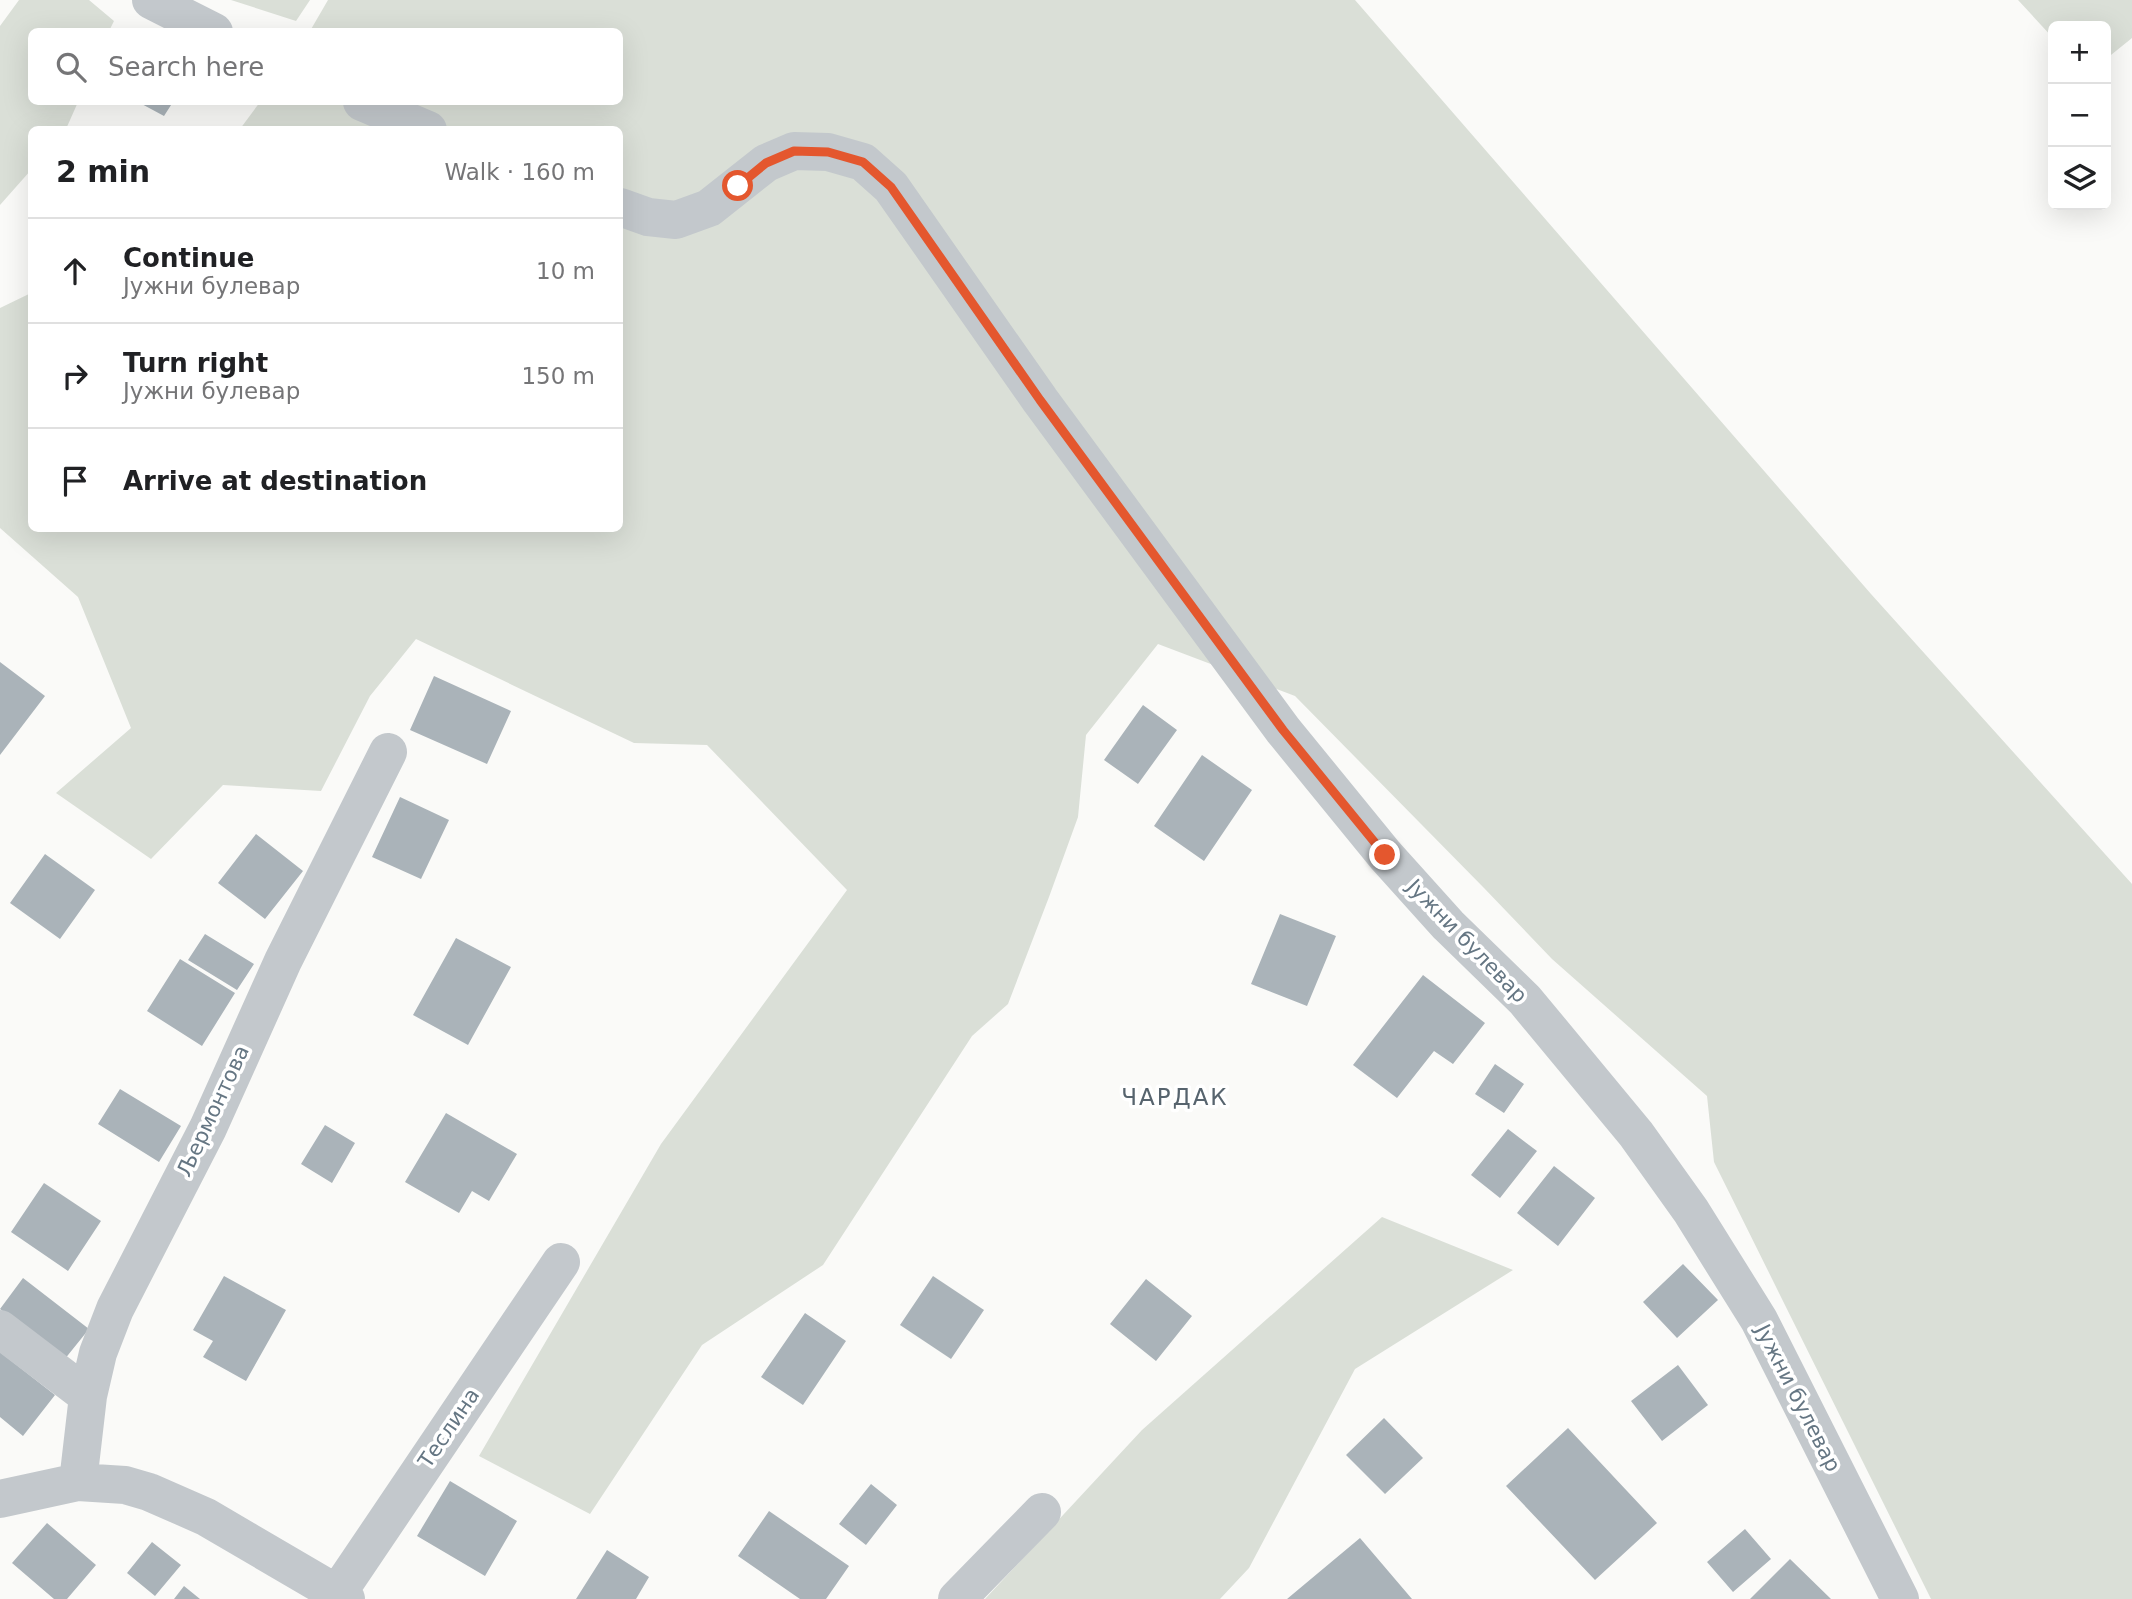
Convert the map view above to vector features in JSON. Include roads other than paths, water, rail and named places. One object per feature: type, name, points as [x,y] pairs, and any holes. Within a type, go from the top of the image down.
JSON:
[{"type":"street","points":[[151,0],[206,28]]},
{"type":"street","points":[[369,105],[419,126]]},
{"type":"street","name":"Јужни булевар","points":[[623,208],[648,217],[676,220],[709,208],[766,163],[794,151],[828,152],[863,162],[891,187],[1040,400],[1283,730],[1385,855],[1448,925],[1525,1000],[1636,1134],[1691,1211],[1759,1320],[1900,1599]]},
{"type":"street","name":"Љермонтова","points":[[78,1482],[88,1396],[98,1353],[115,1309],[208,1128],[283,961],[388,752]]},
{"type":"street","name":"Теслина","points":[[0,1499],[78,1482],[125,1485],[206,1517],[342,1596],[561,1262]]},
{"type":"street","points":[[0,1329],[88,1396]]},
{"type":"street","points":[[957,1599],[1042,1512]]},
{"type":"district","name":"ЧАРДАК","points":[[1175,1097]]}]
